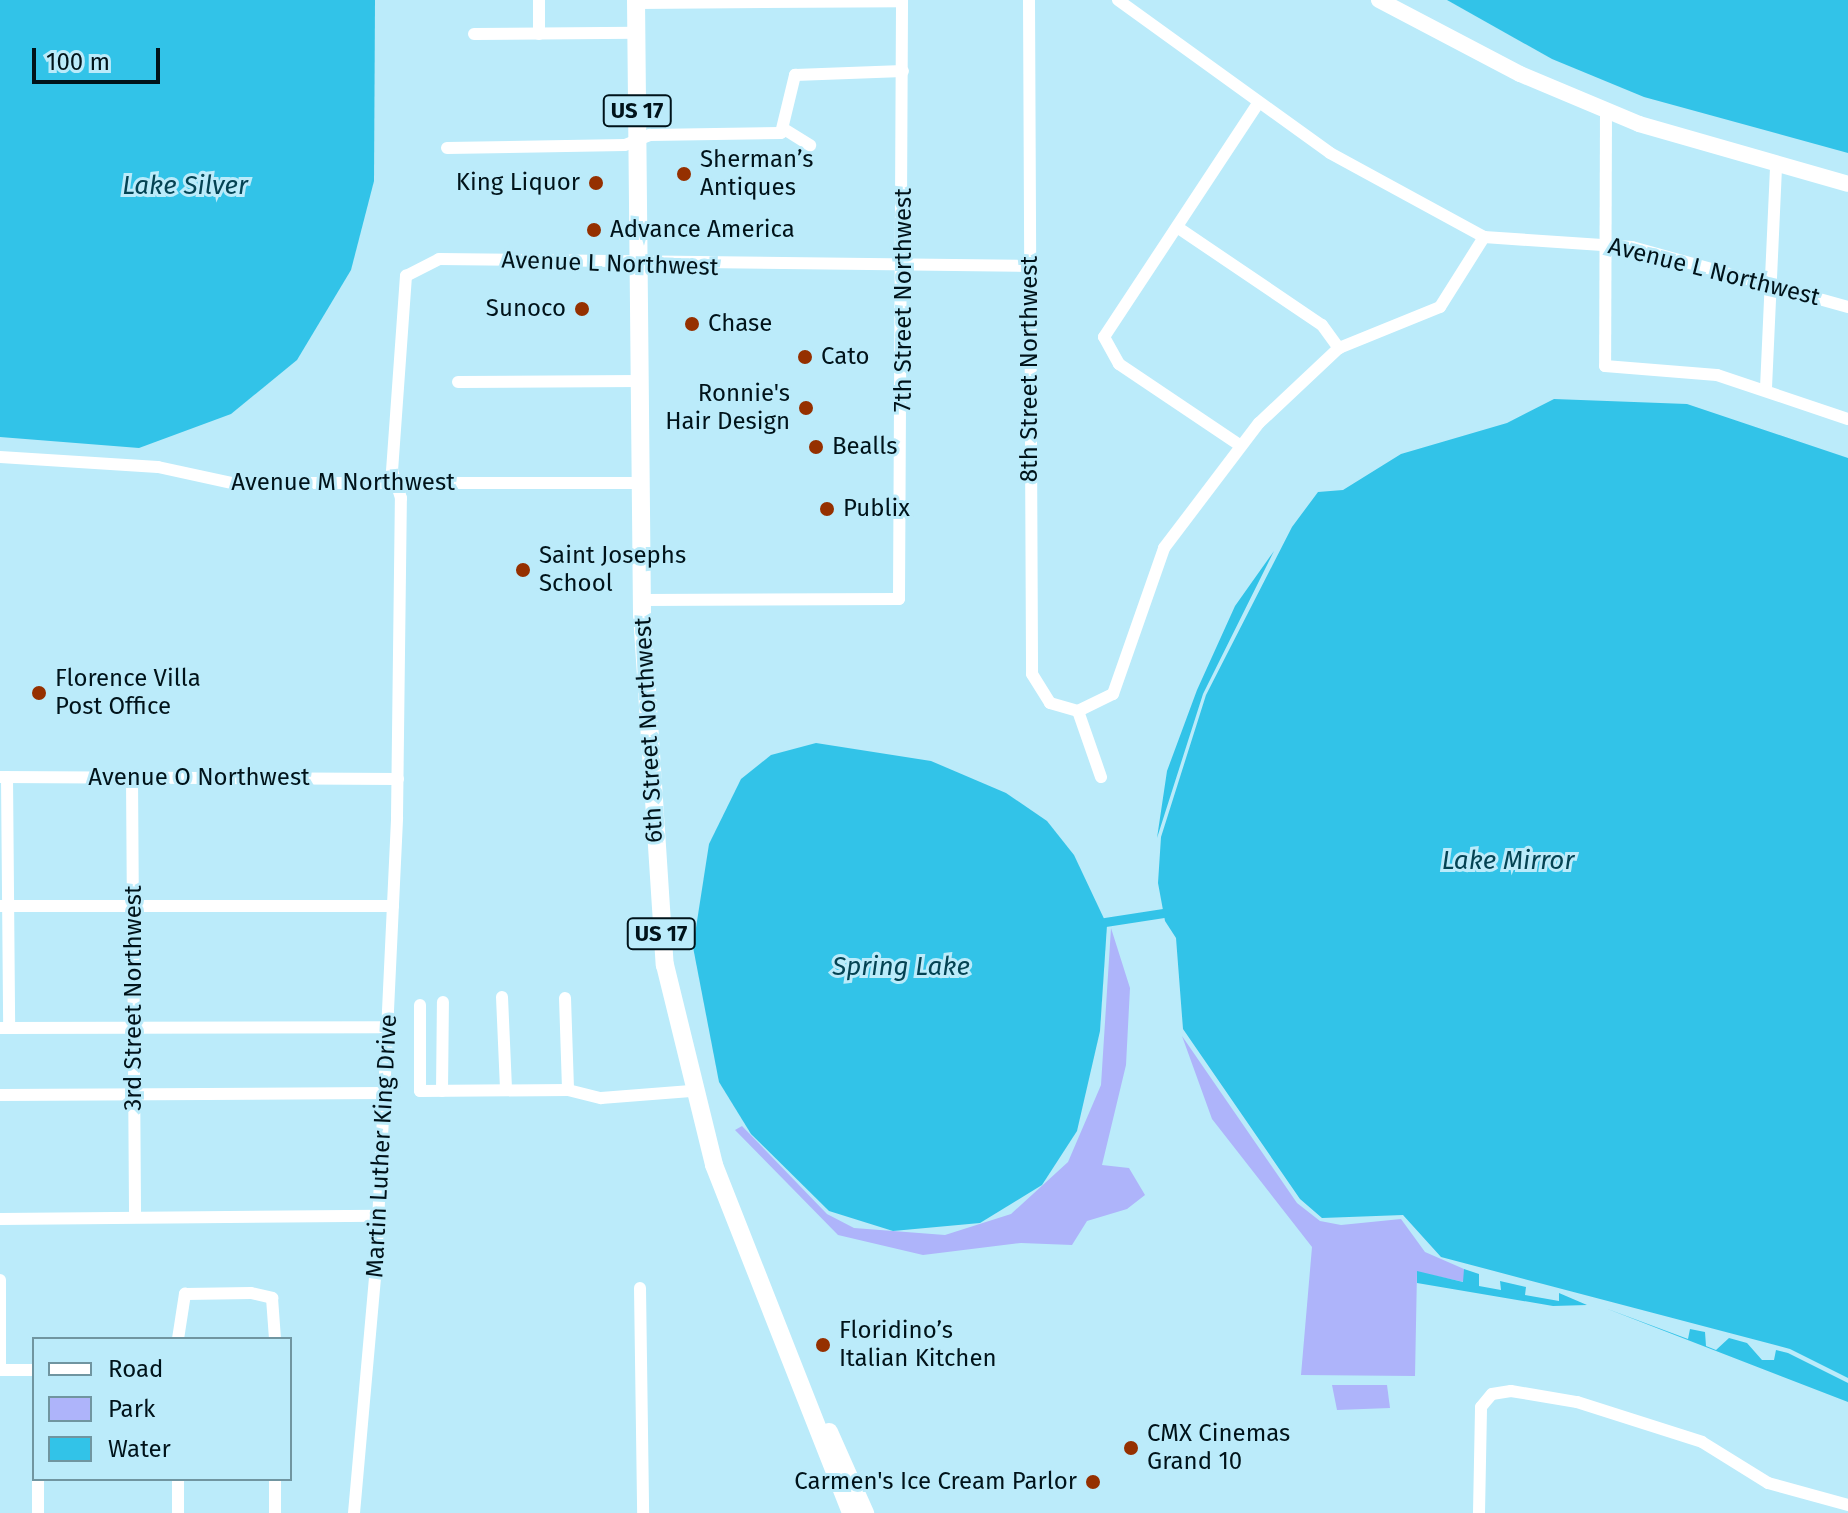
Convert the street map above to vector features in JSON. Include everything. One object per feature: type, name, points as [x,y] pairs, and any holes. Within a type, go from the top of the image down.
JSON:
[{"type":"highway","name":"6th Street Northwest","points":[[636,2],[642,600],[659,913],[691,1091],[731,1210],[818,1414]]},
{"type":"highway","name":"US 17","points":[[818,1414],[851,1513]]},
{"type":"highway","name":"US 17","points":[[818,1414],[865,1513]]},
{"type":"main road","points":[[1379,0],[1606,111],[1776,167],[1848,184]]},
{"type":"street","points":[[539,0],[539,34]]},
{"type":"street","points":[[636,2],[902,0]]},
{"type":"street","name":"7th Street Northwest","points":[[642,600],[899,599],[905,268],[902,0]]},
{"type":"street","name":"8th Street Northwest","points":[[1029,0],[1032,674],[1050,703],[1078,711]]},
{"type":"street","points":[[1101,777],[1078,711],[1110,699],[1172,535],[1288,390],[1339,348],[1440,307],[1484,237],[1257,105],[1118,0]]},
{"type":"street","points":[[474,34],[637,33]]},
{"type":"street","points":[[784,129],[795,75],[903,71]]},
{"type":"street","points":[[1241,446],[1105,351],[1106,331],[1257,105]]},
{"type":"street","points":[[1606,111],[1602,243],[1603,363],[1701,371],[1766,388],[1848,419]]},
{"type":"street","points":[[447,148],[638,141],[784,129],[810,145]]},
{"type":"street","points":[[1766,388],[1776,167]]},
{"type":"street","points":[[1177,227],[1322,325],[1339,348]]},
{"type":"street","name":"Avenue L Northwest","points":[[1484,237],[1602,243],[1771,282],[1848,307]]},
{"type":"street","name":"Avenue L Northwest","points":[[398,483],[392,471],[400,287],[417,265],[439,259],[639,265],[1029,266]]},
{"type":"street","points":[[458,382],[640,381]]},
{"type":"street","name":"Avenue M Northwest","points":[[0,457],[158,467],[232,483],[641,483]]},
{"type":"street","name":"Martin Luther King Drive","points":[[354,1513],[379,1216],[388,1027],[398,779],[398,483]]},
{"type":"street","points":[[4,777],[4,1028],[388,1027]]},
{"type":"street","name":"Avenue O Northwest","points":[[4,777],[398,779]]},
{"type":"street","name":"3rd Street Northwest","points":[[132,778],[135,1217]]},
{"type":"street","points":[[4,906],[393,906]]},
{"type":"street","points":[[502,997],[506,1090]]},
{"type":"street","points":[[565,998],[568,1090]]},
{"type":"street","points":[[442,1091],[443,1002]]},
{"type":"street","points":[[420,1005],[416,1085],[442,1091],[568,1090],[601,1098],[691,1091]]},
{"type":"street","points":[[0,1095],[384,1093]]},
{"type":"street","points":[[0,1219],[379,1216]]},
{"type":"street","points":[[0,1280],[0,1370],[32,1370]]},
{"type":"street","points":[[640,1288],[643,1513]]},
{"type":"street","points":[[178,1337],[182,1296],[270,1297],[275,1337]]},
{"type":"street","points":[[1479,1513],[1481,1407],[1492,1394],[1511,1391],[1568,1399],[1702,1442],[1768,1483],[1848,1505]]},
{"type":"street","points":[[38,1481],[38,1513]]},
{"type":"street","points":[[178,1481],[178,1513]]},
{"type":"street","points":[[275,1481],[275,1513]]},
{"type":"green space","points":[[1111,928],[1130,988],[1126,1065],[1102,1165],[1129,1168],[1145,1195],[1127,1209],[1087,1221],[1072,1245],[1021,1243],[923,1255],[838,1235],[735,1130],[742,1126],[827,1214],[854,1228],[945,1235],[1011,1214],[1068,1162],[1101,1085]]},
{"type":"green space","points":[[1182,1036],[1297,1203],[1320,1221],[1341,1225],[1401,1219],[1425,1252],[1464,1269],[1464,1282],[1417,1272],[1415,1376],[1301,1375],[1312,1247],[1212,1119]]},
{"type":"green space","points":[[1332,1385],[1387,1385],[1390,1408],[1337,1410]]},
{"type":"water","name":"Lake Silver","points":[[0,0],[375,0],[374,181],[351,270],[297,360],[231,414],[139,448],[0,437]]},
{"type":"water","points":[[1447,0],[1848,0],[1848,153],[1644,97],[1552,59]]},
{"type":"water","name":"Lake Mirror","points":[[1554,399],[1687,404],[1848,458],[1848,1378],[1790,1349],[1441,1257],[1403,1215],[1322,1218],[1300,1199],[1183,1029],[1176,938],[1165,921],[1158,883],[1161,837],[1206,695],[1292,527],[1318,492],[1343,490],[1401,454],[1507,423]]},
{"type":"water","points":[[1274,551],[1203,694],[1157,838],[1167,771],[1197,690],[1235,606]]},
{"type":"water","name":"Spring Lake","points":[[816,743],[931,761],[1006,793],[1047,821],[1074,855],[1107,925],[1100,1031],[1077,1131],[1042,1185],[980,1223],[893,1231],[829,1211],[751,1134],[719,1082],[693,947],[709,844],[741,779],[771,755]]},
{"type":"water","points":[[1464,1269],[1479,1274],[1479,1286],[1501,1290],[1500,1281],[1526,1287],[1525,1295],[1559,1301],[1559,1293],[1587,1305],[1553,1306],[1417,1283],[1417,1271],[1463,1282]]},
{"type":"water","points":[[1605,1308],[1688,1339],[1690,1329],[1705,1332],[1706,1346],[1716,1350],[1729,1338],[1747,1343],[1762,1360],[1774,1360],[1776,1350],[1788,1353],[1848,1383],[1848,1402]]},
{"type":"waterway","points":[[1105,922],[1163,913]]},
{"type":"place","name":"Sherman’s Antiques","points":[[684,174]]},
{"type":"place","name":"King Liquor","points":[[596,183]]},
{"type":"place","name":"Advance America","points":[[594,230]]},
{"type":"place","name":"Sunoco","points":[[582,309]]},
{"type":"place","name":"Chase","points":[[692,324]]},
{"type":"place","name":"Cato","points":[[805,357]]},
{"type":"place","name":"Ronnie's Hair Design","points":[[806,408]]},
{"type":"place","name":"Bealls","points":[[816,447]]},
{"type":"place","name":"Publix","points":[[827,509]]},
{"type":"place","name":"Saint Josephs School","points":[[523,570]]},
{"type":"place","name":"Florence Villa Post Office","points":[[39,693]]},
{"type":"place","name":"Floridino’s Italian Kitchen","points":[[823,1345]]},
{"type":"place","name":"CMX Cinemas Grand 10","points":[[1131,1448]]},
{"type":"place","name":"Carmen's Ice Cream Parlor","points":[[1093,1482]]}]
